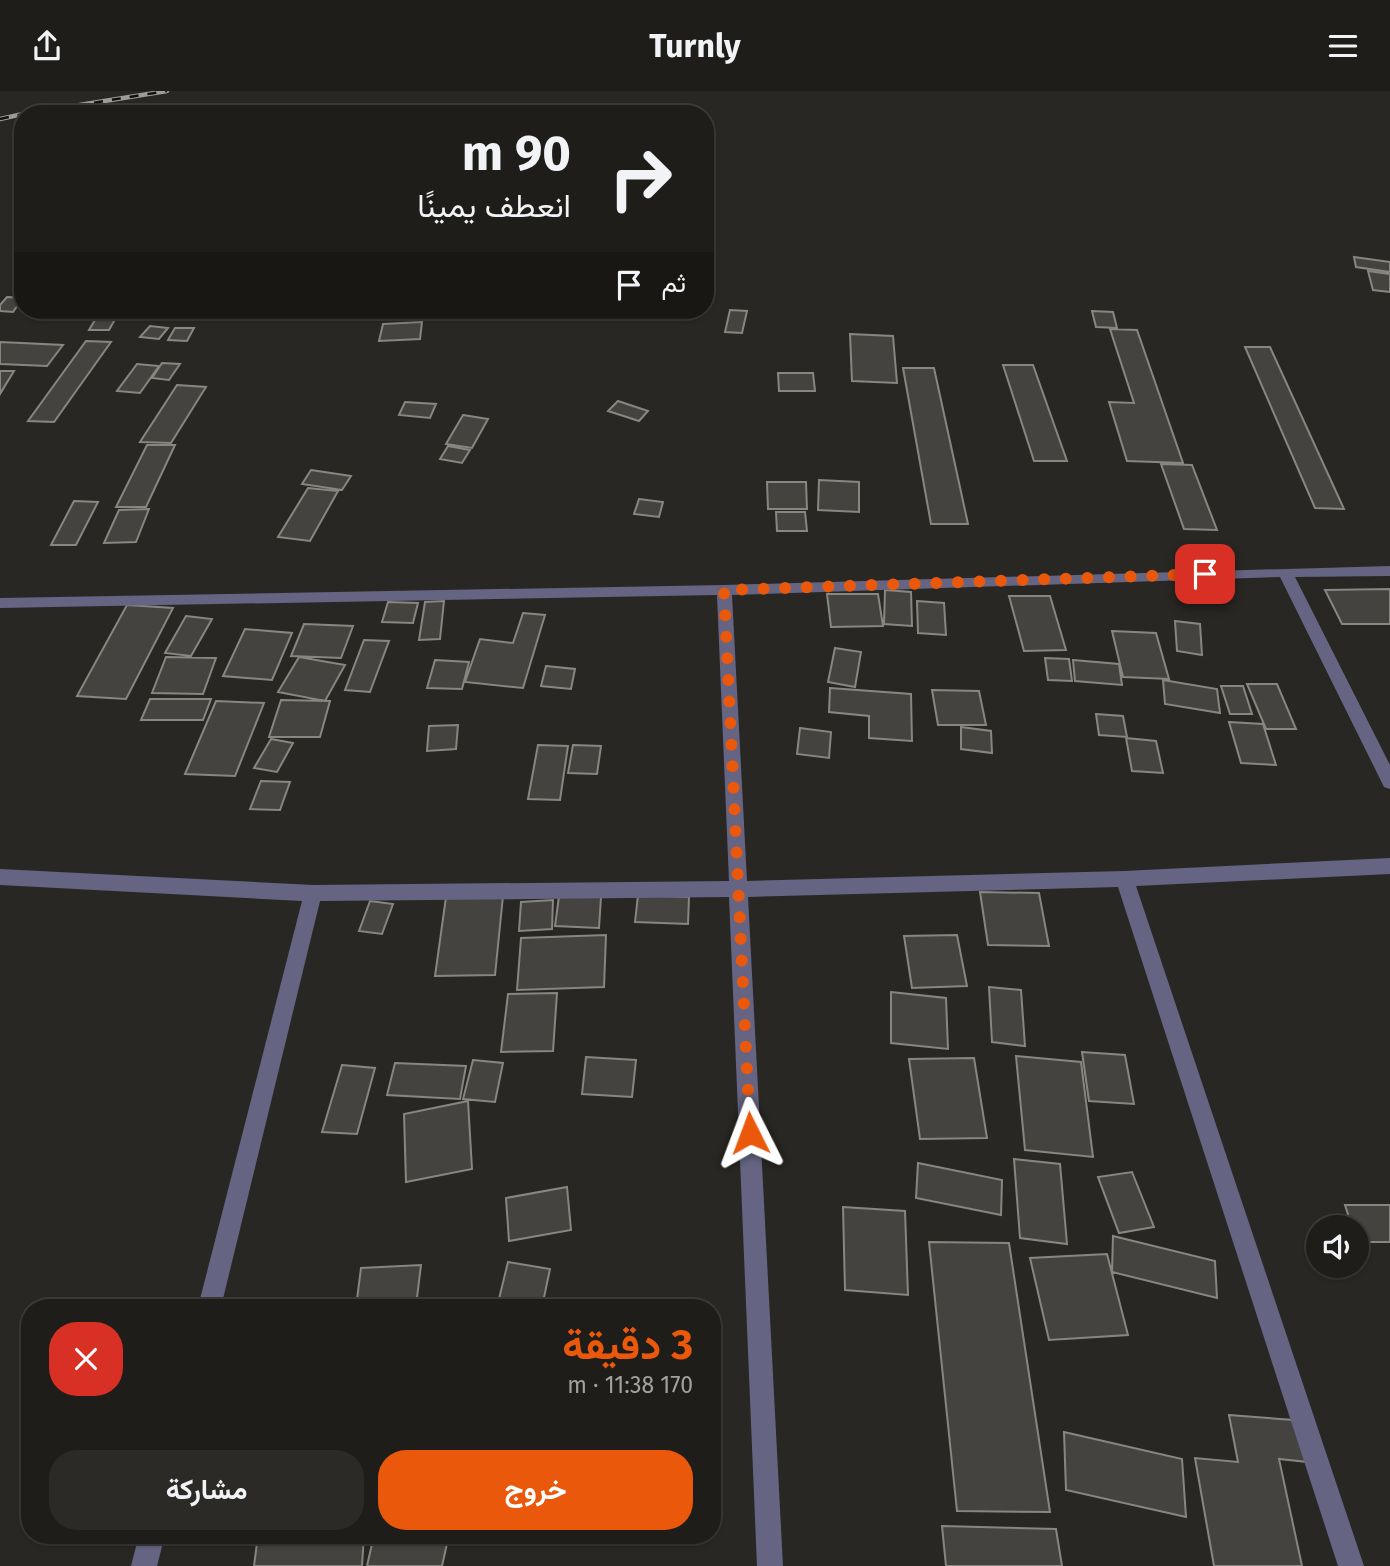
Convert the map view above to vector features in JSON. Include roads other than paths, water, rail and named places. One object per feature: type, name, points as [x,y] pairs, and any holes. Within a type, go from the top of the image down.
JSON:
[{"type":"street","points":[[1285,572],[1390,782]]},
{"type":"street","points":[[0,603],[724,590],[1285,572],[1390,572]]},
{"type":"street","points":[[724,590],[770,1566]]},
{"type":"street","points":[[0,877],[313,893],[738,889],[1124,879],[1390,866]]},
{"type":"street","points":[[1124,879],[1351,1566]]},
{"type":"street","points":[[211,1299],[313,893]]},
{"type":"street","points":[[144,1566],[150,1544]]},
{"type":"railway","points":[[79,105],[167,91]]},
{"type":"railway","points":[[0,119],[14,116]]}]
